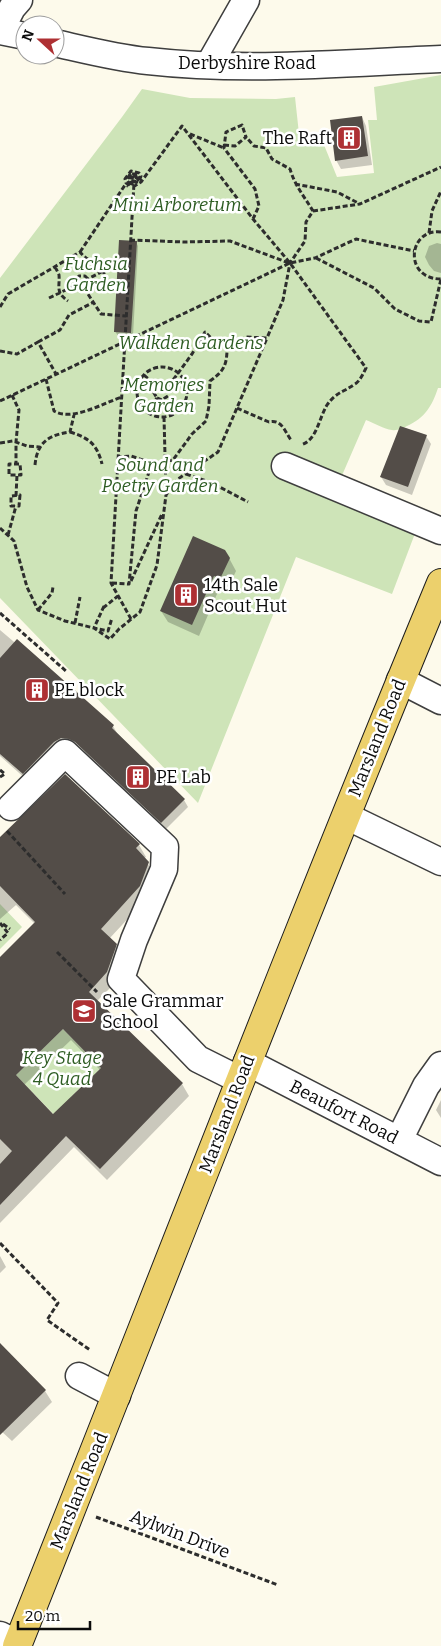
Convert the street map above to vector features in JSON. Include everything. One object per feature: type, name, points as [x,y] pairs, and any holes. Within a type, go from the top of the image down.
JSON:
[{"type":"main road","name":"Marsland Road","points":[[12,1642],[73,1508],[244,1071],[400,680],[441,583]]},
{"type":"street","points":[[15,34],[0,31],[12,8],[19,0]]},
{"type":"street","points":[[209,65],[246,0]]},
{"type":"street","name":"Derbyshire Road","points":[[65,45],[147,61],[209,65],[252,66],[441,59]]},
{"type":"street","points":[[285,466],[441,531]]},
{"type":"street","points":[[400,680],[441,701]]},
{"type":"street","name":"Beaufort Road","points":[[7,817],[65,753],[165,847],[164,869],[134,940],[121,979],[198,1059],[244,1071],[399,1140],[441,1162]]},
{"type":"street","points":[[346,816],[441,862]]},
{"type":"street","points":[[399,1140],[426,1086],[441,1065]]},
{"type":"street","points":[[79,1376],[117,1396]]},
{"type":"path","points":[[253,219],[259,206],[255,189],[224,147],[226,132],[242,125],[246,137],[254,146],[266,148],[272,159],[290,170],[294,184],[313,210]]},
{"type":"path","points":[[0,307],[8,294],[80,252],[125,185],[133,187],[141,182],[182,126],[253,219],[290,263],[366,368],[357,384],[338,393],[328,404],[307,443],[301,446],[289,439],[282,426],[237,408]]},
{"type":"path","points":[[188,133],[224,147],[235,146],[246,137]]},
{"type":"path","points":[[313,210],[360,204],[441,167]]},
{"type":"path","points":[[131,619],[111,583],[134,183],[132,184],[129,180],[130,176],[136,176],[137,181],[139,178],[137,174],[130,174],[127,180],[132,185],[130,186],[126,183],[127,174],[131,171],[139,173],[140,176],[139,182],[135,182],[134,177],[130,180],[132,182],[132,180]]},
{"type":"path","points":[[294,184],[337,192],[360,204]]},
{"type":"path","points":[[315,258],[374,288],[395,309],[419,321],[431,322],[441,279],[426,276],[420,272],[416,266],[414,251],[417,243],[428,233],[432,211],[441,191]]},
{"type":"path","points":[[166,495],[178,478],[218,452],[283,300],[290,263],[305,241],[306,222],[313,210]]},
{"type":"path","points":[[428,233],[441,232]]},
{"type":"path","points":[[0,401],[290,263],[315,258],[356,239],[414,251]]},
{"type":"path","points":[[130,240],[230,241],[290,263]]},
{"type":"path","points":[[80,252],[99,265],[106,279],[105,287]]},
{"type":"path","points":[[55,267],[59,275],[58,286],[60,293],[68,302]]},
{"type":"path","points":[[88,279],[103,271]]},
{"type":"path","points":[[76,285],[79,276],[85,276],[88,279]]},
{"type":"path","points":[[84,288],[87,285],[88,279]]},
{"type":"path","points":[[76,285],[84,288],[101,314],[126,316]]},
{"type":"path","points":[[49,298],[76,285]]},
{"type":"path","points":[[0,351],[16,354],[60,330],[69,315],[94,302]]},
{"type":"path","points":[[168,387],[205,332],[219,346],[228,348],[246,337],[267,338]]},
{"type":"path","points":[[38,342],[56,374]]},
{"type":"path","points":[[119,456],[131,456],[152,463],[173,460],[192,434],[206,421],[210,381],[221,373],[227,359],[228,348]]},
{"type":"path","points":[[161,367],[167,367],[179,373],[186,382],[188,390],[182,408],[164,417],[153,415],[146,411],[140,404],[138,390],[140,380],[144,375],[150,370],[161,367]]},
{"type":"path","points":[[144,375],[156,386]]},
{"type":"path","points":[[46,379],[54,410],[59,414],[74,415],[122,396]]},
{"type":"path","points":[[161,384],[168,387],[170,392],[164,400],[157,398],[154,393],[156,386],[161,384]]},
{"type":"path","points":[[122,390],[138,390]]},
{"type":"path","points":[[12,395],[19,410],[16,464]]},
{"type":"path","points":[[168,396],[182,408]]},
{"type":"path","points":[[146,411],[157,398]]},
{"type":"path","points":[[70,432],[74,415]]},
{"type":"path","points":[[94,628],[110,639],[119,628],[140,612],[157,565],[166,495],[164,417]]},
{"type":"path","points":[[35,465],[36,453],[39,447],[49,438],[70,432],[86,438],[92,444],[99,452],[102,464]]},
{"type":"path","points":[[0,442],[13,441],[27,446],[39,447]]},
{"type":"path","points":[[129,584],[136,511],[152,463]]},
{"type":"path","points":[[9,464],[20,464],[21,475],[17,475],[9,475],[9,464]]},
{"type":"path","points":[[186,474],[212,483],[248,502]]},
{"type":"path","points":[[16,496],[17,475]]},
{"type":"path","points":[[11,496],[16,496],[20,496],[20,506],[11,506],[11,496]]},
{"type":"path","points":[[8,535],[16,506]]},
{"type":"path","points":[[129,584],[163,512]]},
{"type":"path","points":[[0,528],[14,541],[27,587],[38,610],[64,621],[108,631],[112,618]]},
{"type":"path","points":[[111,583],[129,584]]},
{"type":"path","points":[[38,610],[52,593],[53,587]]},
{"type":"path","points":[[94,628],[96,618],[104,606],[118,596]]},
{"type":"path","points":[[75,623],[80,597]]},
{"type":"path","points":[[0,613],[66,670]]},
{"type":"path","points":[[0,770],[5,774],[0,777]]},
{"type":"path","points":[[7,817],[65,894]]},
{"type":"path","points":[[0,923],[10,929]]},
{"type":"path","points":[[0,923],[8,933],[0,940]]},
{"type":"path","points":[[0,1242],[58,1303],[47,1320],[90,1350]]},
{"type":"path","name":"Aylwin Drive","points":[[73,1508],[278,1585]]},
{"type":"green space","name":"Walkden Gardens","points":[[441,75],[441,388],[438,388],[430,406],[423,415],[413,423],[402,428],[396,430],[389,429],[366,420],[340,480],[422,515],[392,594],[296,557],[198,803],[0,598],[0,278],[142,89],[190,98],[276,99],[295,97],[299,134],[320,135],[337,177],[374,173],[368,120],[377,120],[374,87]]},
{"type":"green space","points":[[0,904],[22,927],[0,949]]},
{"type":"green space","name":"Key Stage 4 Quad","points":[[63,1029],[101,1068],[71,1097],[62,1123],[16,1075]]},
{"type":"building","name":"The Raft","points":[[362,116],[368,156],[335,161],[330,120]]},
{"type":"building","points":[[119,240],[137,241],[131,333],[114,332]]},
{"type":"building","points":[[400,426],[427,435],[408,487],[380,477]]},
{"type":"building","name":"14th Sale Scout Hut","points":[[193,536],[225,550],[230,558],[220,579],[214,576],[192,625],[160,611]]},
{"type":"building","name":"PE block","points":[[17,639],[114,725],[112,728],[185,799],[161,823],[75,742],[69,739],[61,738],[54,742],[23,774],[0,754],[0,658]]},
{"type":"building","points":[[65,774],[140,844],[136,848],[149,862],[140,886],[101,929],[117,944],[107,972],[89,992],[183,1083],[100,1169],[66,1136],[0,1205],[0,1164],[12,1151],[0,1139],[0,957],[35,922],[0,886],[0,837]],"holes":[[[63,1029],[101,1068],[53,1114],[16,1075]]]},
{"type":"building","points":[[0,1343],[46,1390],[0,1435]]},
{"type":"place","name":"The Raft","points":[[349,138]]},
{"type":"place","name":"14th Sale Scout Hut","points":[[186,595]]},
{"type":"place","name":"PE block","points":[[37,690]]},
{"type":"place","name":"PE Lab","points":[[138,777]]},
{"type":"place","name":"Sale Grammar School","points":[[84,1011]]},
{"type":"park label","name":"Mini Arboretum","points":[[177,205]]},
{"type":"park label","name":"Fuchsia Garden","points":[[96,274]]},
{"type":"park label","name":"Memories Garden","points":[[164,395]]},
{"type":"park label","name":"Sound and Poetry Garden","points":[[160,475]]}]
